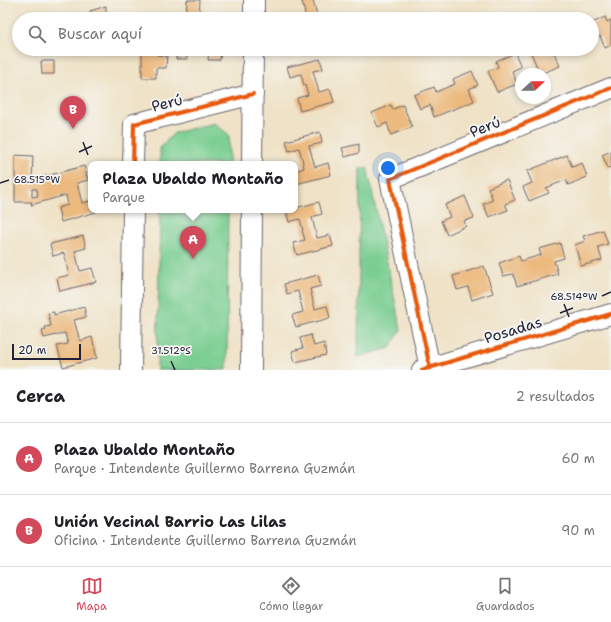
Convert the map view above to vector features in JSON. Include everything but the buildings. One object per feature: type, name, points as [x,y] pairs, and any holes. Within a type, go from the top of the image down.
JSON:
[{"type":"street","points":[[254,0],[254,12]]},
{"type":"street","points":[[252,161],[253,56]]},
{"type":"street","name":"Perú","points":[[426,369],[390,179],[611,88]]},
{"type":"street","name":"Perú","points":[[133,161],[134,124],[253,94]]},
{"type":"street","points":[[131,370],[133,213]]},
{"type":"street","points":[[251,370],[252,213]]},
{"type":"street","name":"Posadas","points":[[426,369],[611,314]]},
{"type":"green space","points":[[214,123],[229,135],[229,161],[160,161],[160,148],[174,133]]},
{"type":"green space","points":[[367,167],[401,330],[390,348],[358,357],[360,169]]},
{"type":"green space","points":[[160,213],[228,213],[227,370],[157,370]]},
{"type":"cycle path","points":[[430,368],[390,179],[611,88]]},
{"type":"cycle path","points":[[133,161],[134,124],[253,94]]},
{"type":"cycle path","points":[[422,370],[611,314]]},
{"type":"place","name":"Unión Vecinal Barrio Las Lilas","points":[[73,129]]},
{"type":"place","name":"Plaza Ubaldo Montaño","points":[[193,259]]}]
